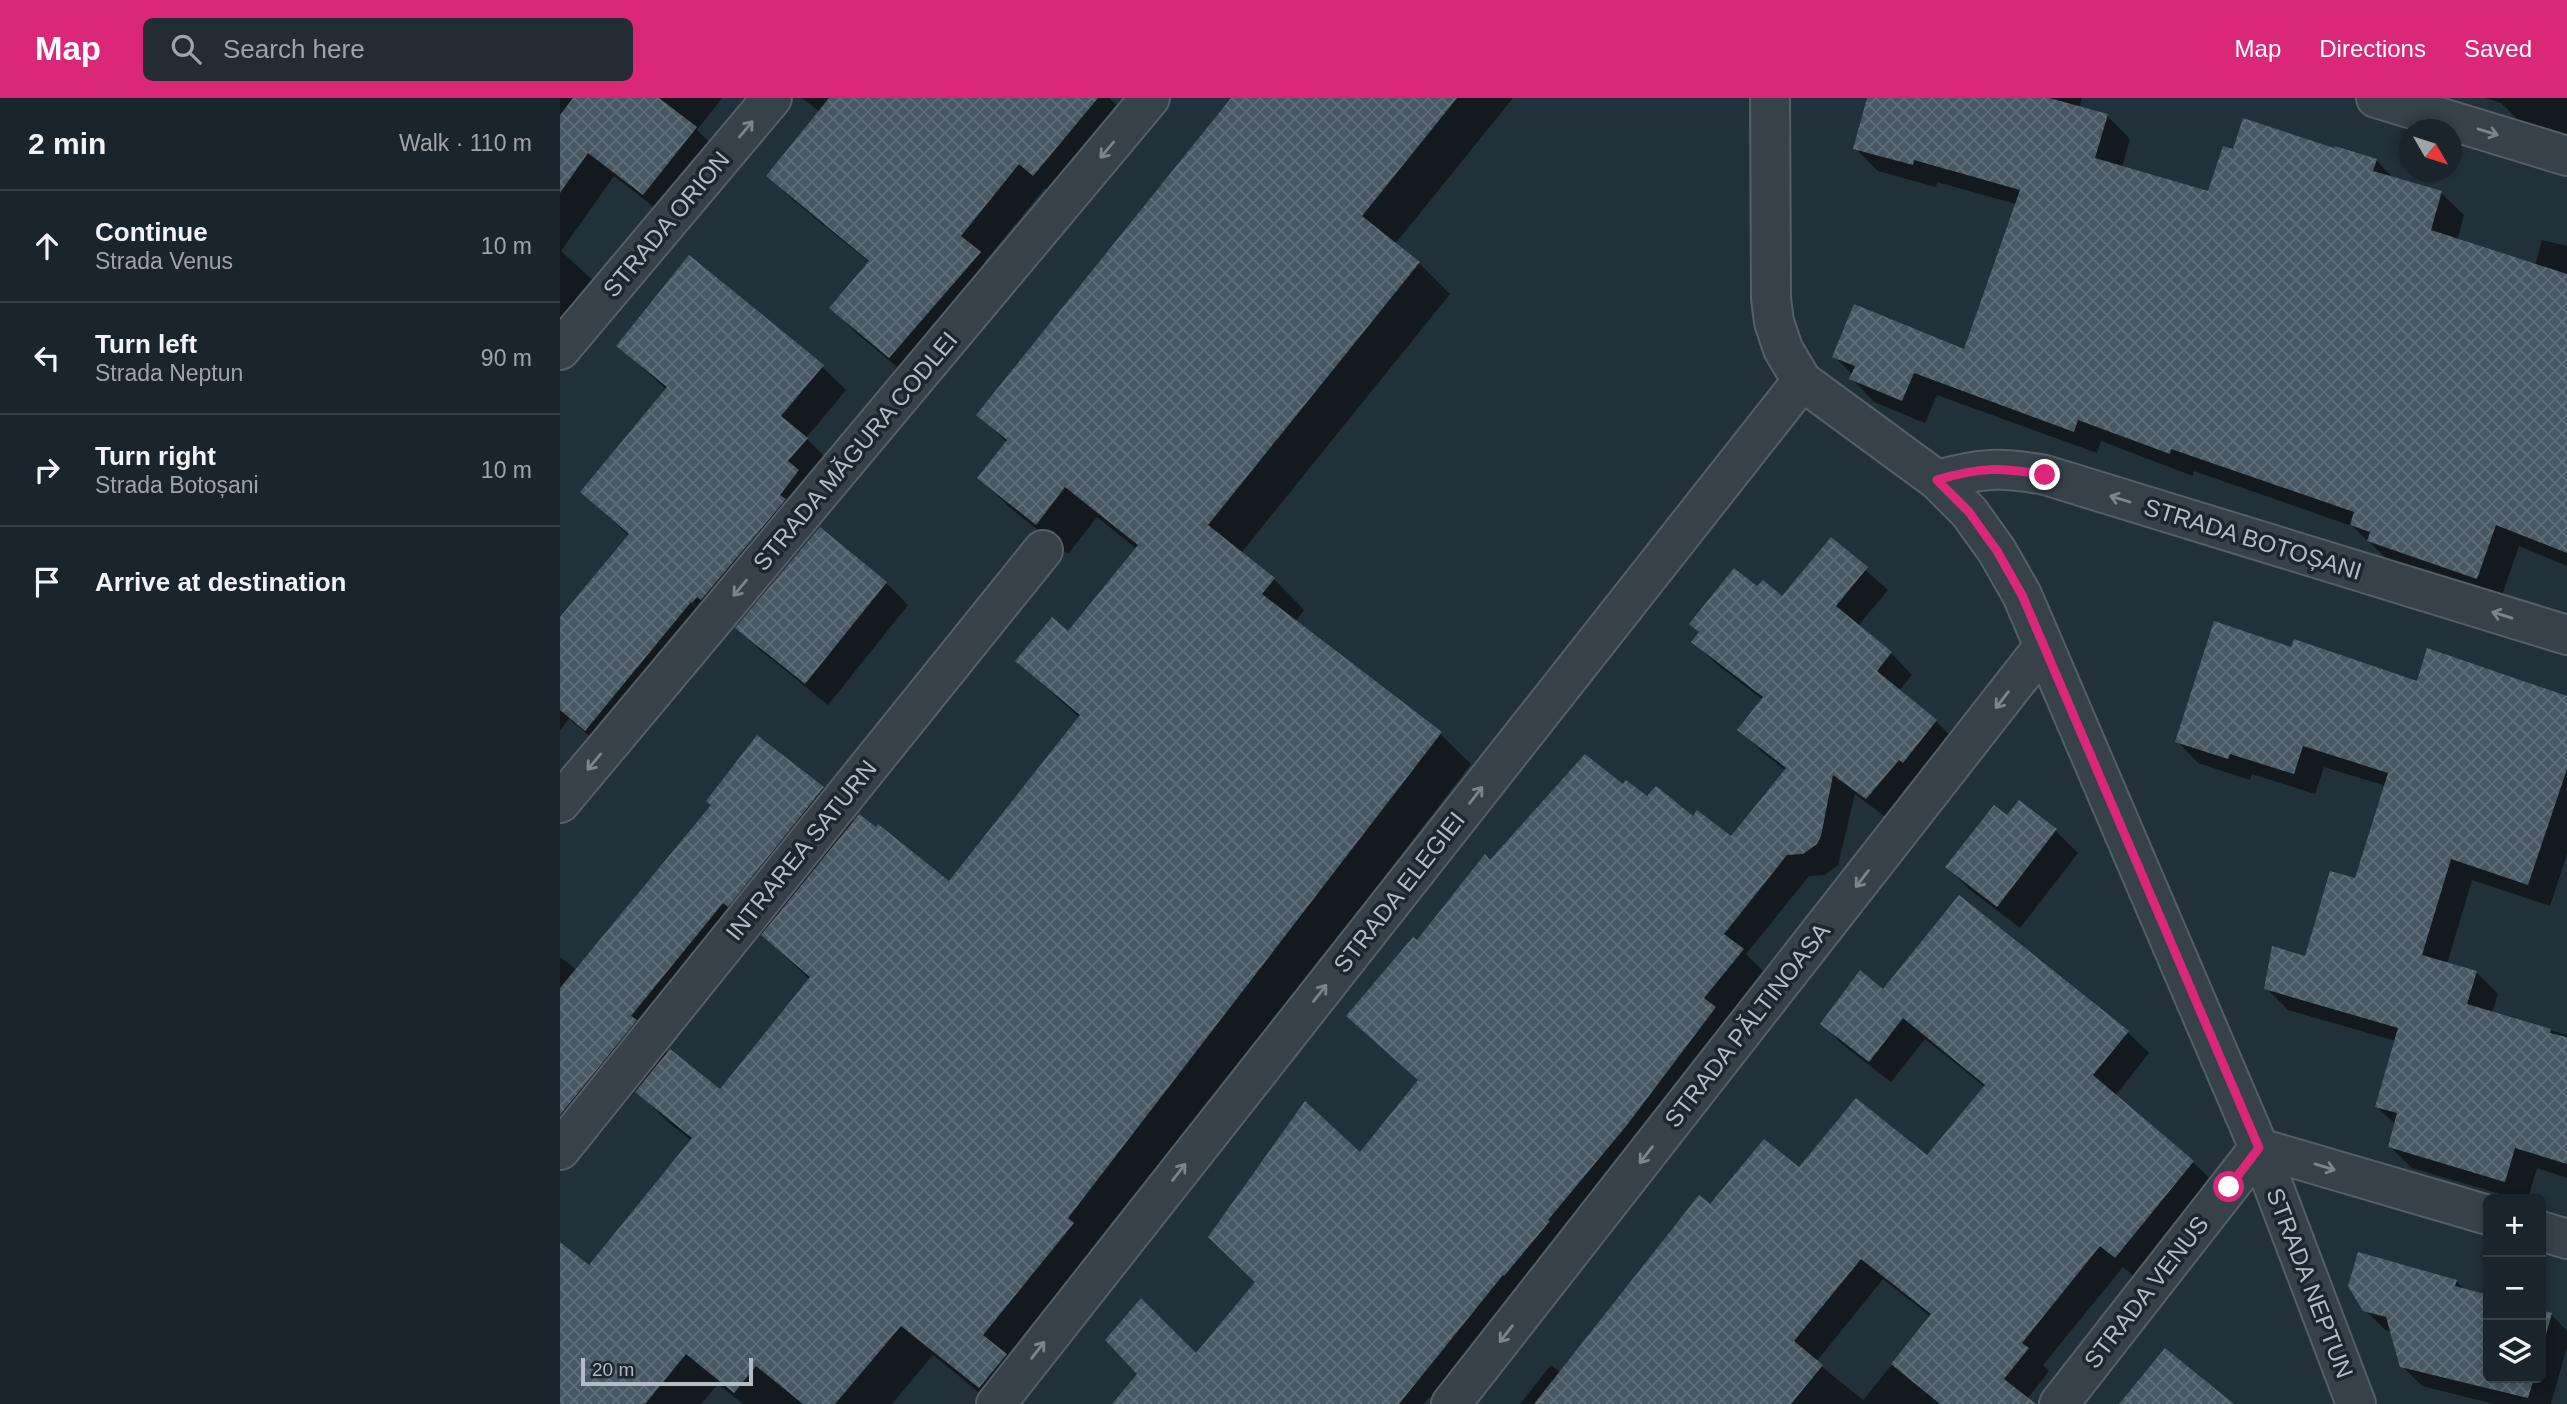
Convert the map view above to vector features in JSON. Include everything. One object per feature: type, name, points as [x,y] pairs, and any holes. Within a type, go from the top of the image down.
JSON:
[{"type":"street","name":"STRADA ORION","points":[[560,350],[772,98]]},
{"type":"street","name":"STRADA MĂGURA CODLEI","points":[[560,803],[1150,98]]},
{"type":"street","name":"STRADA NEPTUN","points":[[1770,98],[1771,298],[1774,322],[1783,349],[1802,381],[1937,480],[1969,512],[1997,551],[2022,595],[2259,1148],[2356,1404]]},
{"type":"street","points":[[2376,98],[2567,156]]},
{"type":"street","name":"STRADA ELEGIEI","points":[[996,1404],[1802,381]]},
{"type":"street","name":"STRADA BOTOȘANI","points":[[1937,480],[1970,470],[1994,468],[2045,475],[2567,635]]},
{"type":"street","name":"INTRAREA SATURN","points":[[560,1150],[1042,550]]},
{"type":"street","name":"STRADA PĂLTINOASA","points":[[1451,1404],[2044,646]]},
{"type":"street","points":[[2259,1148],[2483,1214]]},
{"type":"street","name":"STRADA VENUS","points":[[2059,1404],[2259,1148]]},
{"type":"street","points":[[2546,1233],[2567,1239]]},
{"type":"building","points":[[573,98],[659,98],[697,127],[643,195],[588,153],[560,193],[560,115]]},
{"type":"building","points":[[829,98],[1098,98],[1033,176],[1019,164],[961,236],[981,252],[889,358],[829,308],[869,261],[766,176]]},
{"type":"building","points":[[1231,98],[1457,98],[1362,216],[1420,262],[1208,525],[1275,578],[1262,594],[1442,732],[1068,1218],[1074,1223],[983,1335],[1007,1354],[979,1388],[901,1326],[835,1404],[803,1404],[756,1366],[734,1393],[686,1354],[645,1404],[560,1404],[560,1242],[589,1265],[692,1138],[635,1092],[670,1049],[720,1089],[810,977],[761,935],[859,814],[876,827],[878,824],[949,881],[1080,715],[1015,661],[1052,617],[1068,631],[1138,545],[1065,487],[1036,525],[977,478],[1007,440],[976,415]]},
{"type":"building","points":[[1867,98],[2049,98],[2108,114],[2095,158],[2208,191],[2223,146],[2233,149],[2243,118],[2377,159],[2373,171],[2399,179],[2399,182],[2411,182],[2442,191],[2431,230],[2567,274],[2567,553],[2496,525],[2477,579],[2367,541],[2370,532],[2350,525],[2354,512],[2171,449],[2170,454],[2078,420],[2074,432],[1914,373],[1902,401],[1849,379],[1855,366],[1832,357],[1854,304],[1964,349],[2020,190],[1914,160],[1913,165],[1853,149]]},
{"type":"building","points":[[689,255],[824,365],[781,416],[808,438],[788,461],[799,470],[780,495],[786,499],[701,600],[697,597],[691,602],[585,731],[560,710],[560,617],[629,534],[580,492],[667,387],[616,346]]},
{"type":"building","points":[[820,527],[887,582],[805,684],[735,628]]},
{"type":"building","points":[[1831,537],[1868,567],[1836,606],[1892,652],[1877,671],[1937,720],[1903,763],[1899,760],[1866,799],[1833,775],[1817,844],[1803,854],[1787,855],[1724,934],[1744,949],[1704,998],[1716,1007],[1627,1125],[1399,1404],[1112,1404],[1137,1374],[1105,1340],[1141,1298],[1196,1353],[1255,1282],[1208,1237],[1305,1101],[1360,1152],[1418,1080],[1346,1016],[1413,937],[1417,940],[1485,854],[1490,860],[1585,754],[1623,784],[1626,780],[1647,796],[1656,786],[1693,816],[1697,810],[1731,836],[1786,768],[1737,730],[1763,697],[1691,642],[1699,632],[1689,624],[1734,568],[1757,586],[1763,580],[1782,596]]},
{"type":"building","points":[[2214,621],[2291,647],[2294,639],[2417,681],[2427,648],[2567,696],[2567,769],[2528,885],[2451,859],[2422,955],[2477,971],[2467,1004],[2551,1029],[2550,1033],[2567,1037],[2567,1164],[2515,1148],[2505,1182],[2388,1147],[2397,1113],[2375,1107],[2398,1028],[2264,989],[2272,946],[2305,956],[2330,871],[2355,878],[2388,773],[2303,746],[2294,774],[2230,754],[2228,759],[2175,742]]},
{"type":"building","points":[[757,735],[824,787],[728,907],[723,903],[631,1016],[637,1020],[560,1115],[560,988],[711,805],[706,801]]},
{"type":"building","points":[[2019,800],[2057,829],[1997,907],[1945,867],[1994,805],[2007,815]]},
{"type":"building","points":[[1959,895],[2129,1031],[2093,1075],[2194,1161],[2115,1258],[2100,1246],[2022,1343],[2029,1348],[2004,1379],[2036,1404],[1940,1404],[1891,1364],[1931,1314],[1861,1259],[1794,1341],[1823,1365],[1791,1404],[1534,1404],[1699,1195],[1710,1204],[1764,1139],[1799,1167],[1856,1098],[1927,1155],[1985,1085],[1903,1018],[1869,1062],[1820,1024],[1860,970],[1883,989]]},
{"type":"building","points":[[2358,1252],[2457,1280],[2455,1286],[2483,1294],[2483,1383],[2532,1383],[2528,1398],[2400,1367],[2386,1317],[2363,1311],[2348,1286]]},
{"type":"building","points":[[2546,1311],[2552,1313],[2546,1334]]},
{"type":"building","points":[[2165,1348],[2234,1404],[2119,1404]]},
{"type":"route","points":[[2045,475],[1994,468],[1970,470],[1937,480],[1969,512],[1997,551],[2022,595],[2259,1148],[2229,1187]]}]
